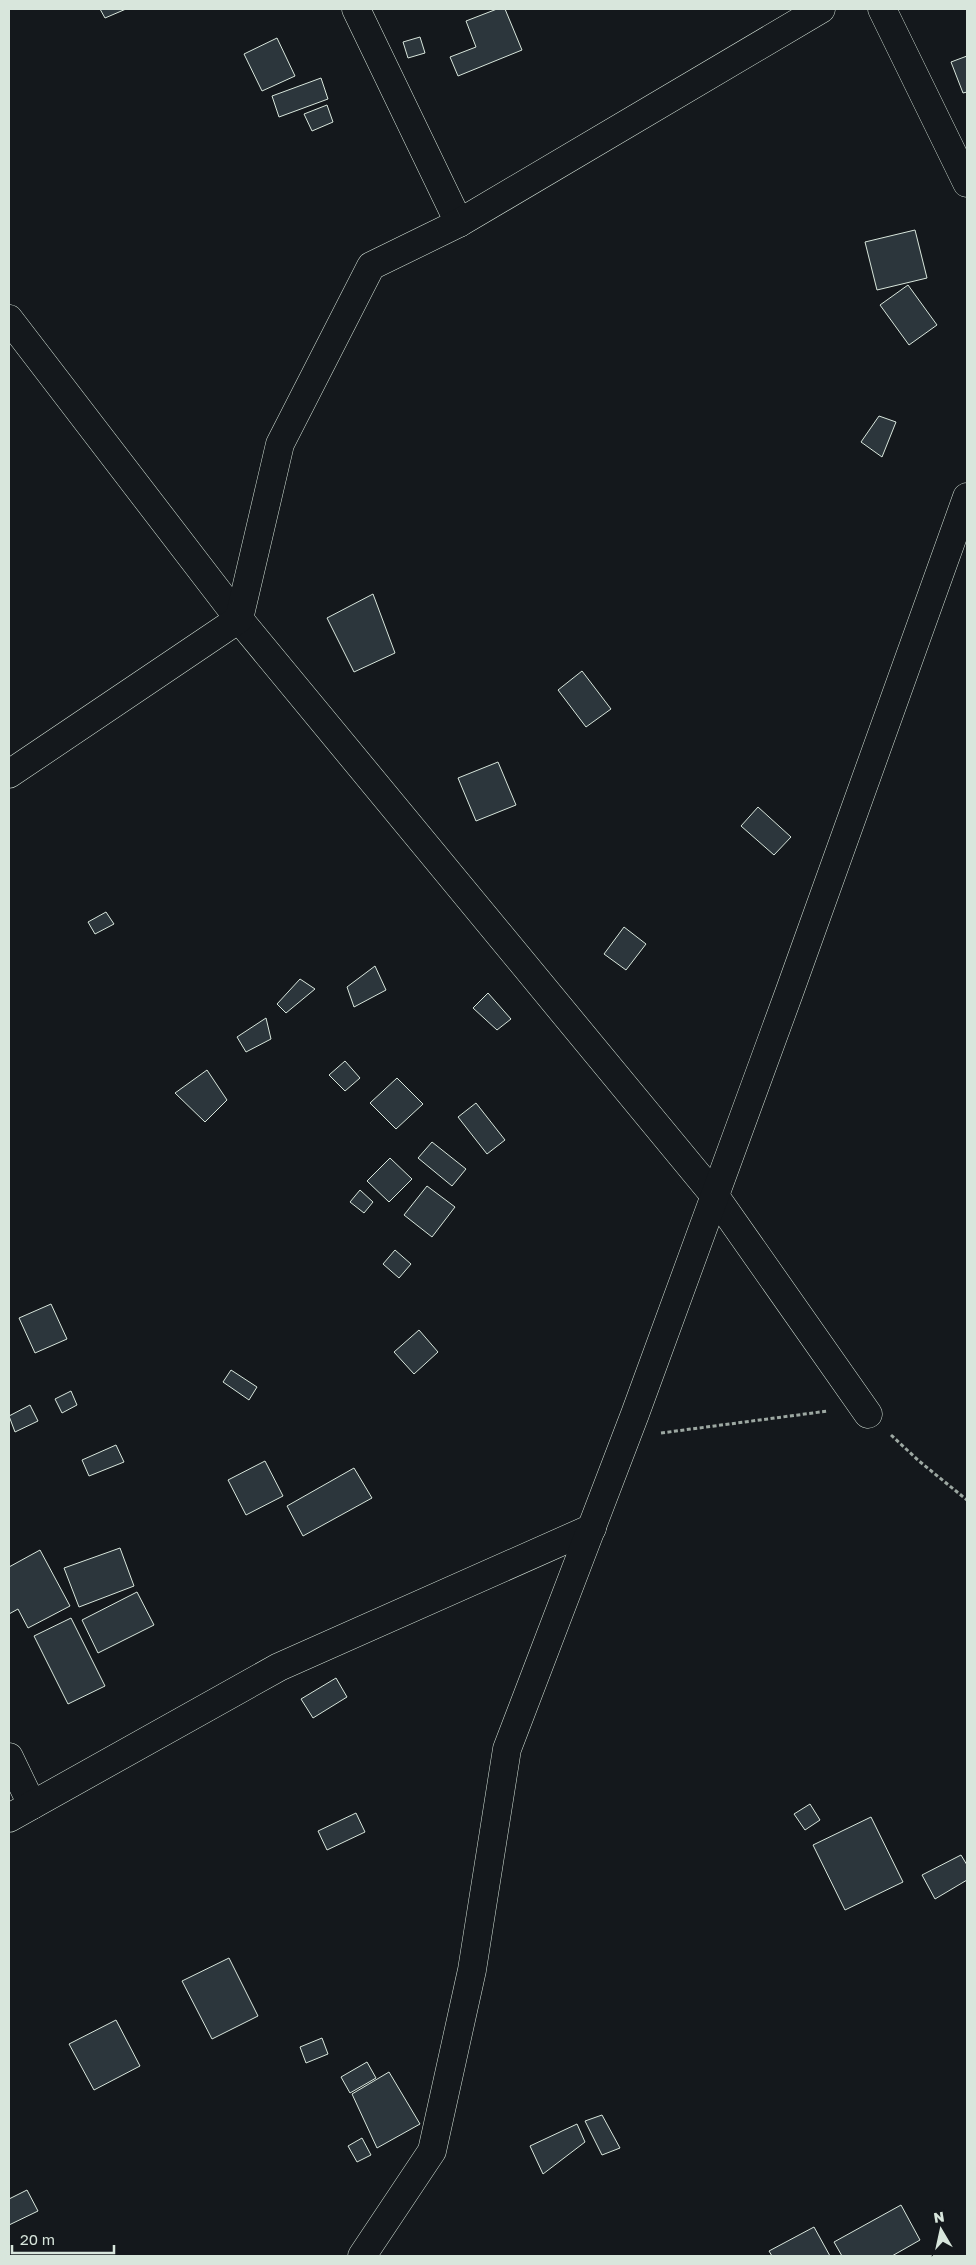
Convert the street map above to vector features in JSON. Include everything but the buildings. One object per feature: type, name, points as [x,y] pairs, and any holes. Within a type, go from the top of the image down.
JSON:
[{"type":"street","points":[[356,9],[459,223]]},
{"type":"street","points":[[9,774],[239,618],[280,444],[372,266],[459,223],[821,9]]},
{"type":"street","points":[[882,9],[967,183]]},
{"type":"street","points":[[9,319],[239,618],[715,1196],[868,1414]]},
{"type":"street","points":[[362,2256],[432,2151],[472,1970],[507,1749],[592,1528],[715,1196],[967,497]]},
{"type":"street","points":[[9,1818],[279,1667],[592,1528]]},
{"type":"street","points":[[9,1757],[32,1805]]},
{"type":"path","points":[[625,1438],[830,1410],[868,1414],[919,1461],[967,1500]]}]
